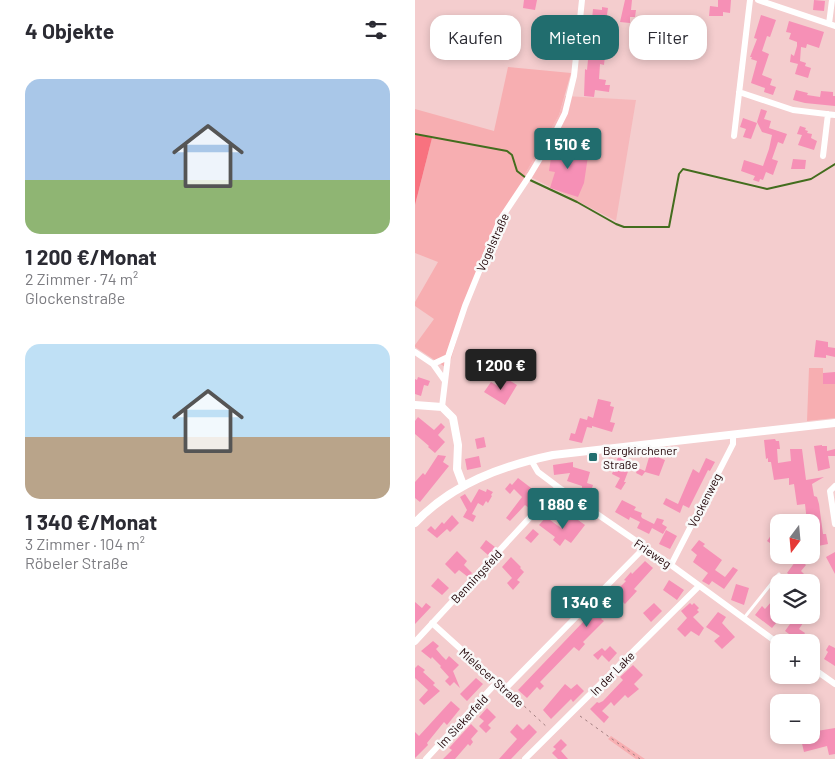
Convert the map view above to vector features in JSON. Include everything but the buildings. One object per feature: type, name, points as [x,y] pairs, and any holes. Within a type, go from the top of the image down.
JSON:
[{"type":"street","name":"Vogelstraße","points":[[442,407],[448,357],[465,306],[499,220],[555,135],[565,113],[574,76],[582,0]]},
{"type":"street","points":[[733,136],[750,0]]},
{"type":"street","points":[[758,0],[832,25],[832,0]]},
{"type":"street","points":[[739,92],[793,110],[832,114],[823,156]]},
{"type":"street","points":[[415,352],[433,364],[439,370],[445,382]]},
{"type":"street","points":[[433,364],[448,357]]},
{"type":"street","points":[[415,405],[442,407],[453,418],[458,445],[457,469],[463,485]]},
{"type":"street","points":[[415,523],[443,497],[463,485],[502,468],[531,460],[553,455],[835,423]]},
{"type":"street","name":"Vockenweg","points":[[671,565],[733,444],[733,435]]},
{"type":"street","name":"Frieweg","points":[[531,460],[538,472],[770,637]]},
{"type":"street","points":[[835,486],[831,491],[835,524]]},
{"type":"street","name":"Benningsfeld","points":[[415,642],[559,487]]},
{"type":"street","points":[[505,689],[644,548]]},
{"type":"street","name":"In der Lake","points":[[525,759],[699,586]]},
{"type":"street","name":"Mielecer Straße","points":[[433,623],[505,689]]},
{"type":"street","points":[[820,673],[835,684]]},
{"type":"street","name":"Im Siekerfeld","points":[[426,759],[497,682]]},
{"type":"lane","points":[[539,508],[547,514],[561,516],[575,499]]},
{"type":"lane","points":[[744,618],[770,585]]},
{"type":"path","name":"Mielecer Straße","points":[[505,689],[552,732]]},
{"type":"path","points":[[573,711],[640,759]]},
{"type":"shaded area","points":[[508,67],[571,73],[559,115],[525,174],[527,176],[502,221],[467,306],[448,369],[415,347],[434,319],[415,306],[415,302],[438,262],[415,253],[415,205],[432,138],[415,134],[415,109],[494,131]]},
{"type":"shaded area","points":[[565,96],[636,100],[616,221],[525,174],[559,115]]},
{"type":"shaded area","points":[[415,134],[432,138],[415,205]]},
{"type":"shaded area","points":[[809,368],[823,368],[823,384],[835,384],[835,418],[807,421]]},
{"type":"shaded area","points":[[611,736],[645,759],[636,759],[608,739]]},
{"type":"waterway","points":[[415,134],[507,151],[512,155],[517,171],[526,178]]},
{"type":"waterway","points":[[530,180],[624,227],[669,227],[679,174],[683,169],[767,189],[811,179],[835,164]]},
{"type":"place","name":"Bergkirchener Straße","points":[[593,457]]}]
